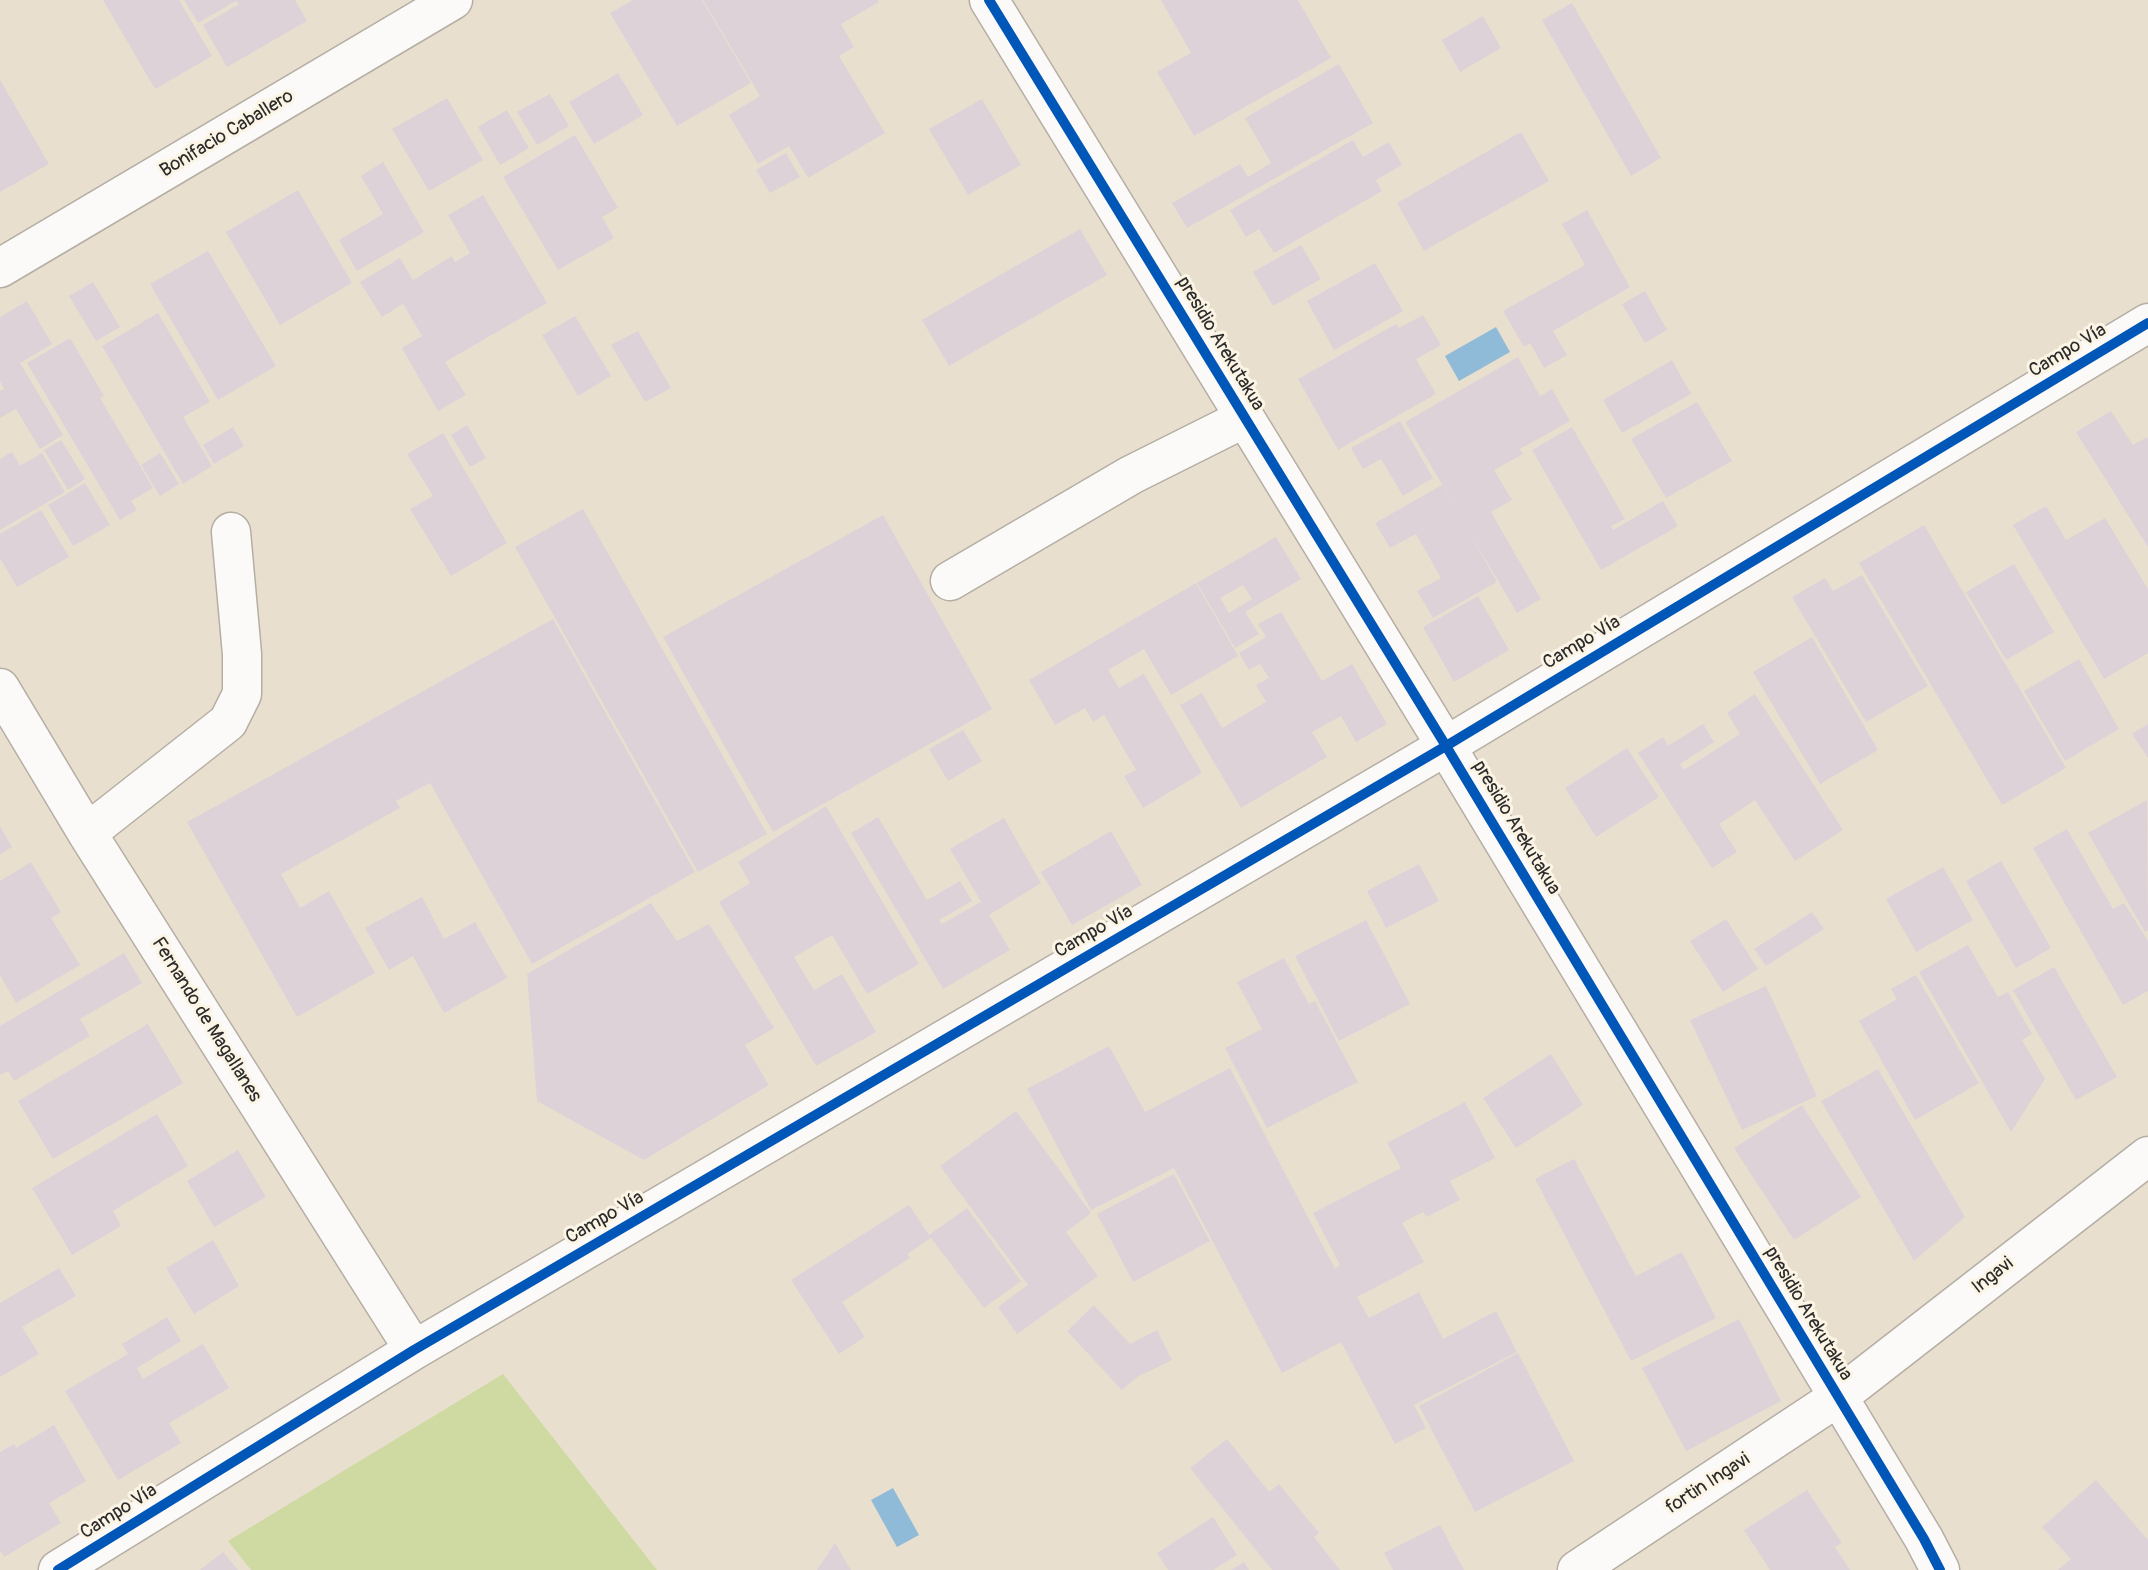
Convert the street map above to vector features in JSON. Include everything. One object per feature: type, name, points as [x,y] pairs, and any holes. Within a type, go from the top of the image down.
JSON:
[{"type":"street","name":"Bonifacio Caballero","points":[[0,268],[453,0]]},
{"type":"street","name":"presidio Arekutakua","points":[[989,0],[1446,746],[1924,1539],[1940,1570]]},
{"type":"street","name":"Campo Vía","points":[[58,1570],[414,1350],[1446,746],[2148,323]]},
{"type":"street","points":[[950,581],[1131,475],[1245,418]]},
{"type":"street","points":[[88,832],[228,722],[242,694],[242,654],[231,533]]},
{"type":"street","name":"Fernando de Magallanes","points":[[0,688],[414,1350]]},
{"type":"street","name":"Ingavi","points":[[1838,1397],[2148,1156]]},
{"type":"street","name":"fortin Ingavi","points":[[1577,1570],[1838,1397]]},
{"type":"green space","points":[[503,1374],[657,1570],[251,1570],[228,1541]]},
{"type":"water","points":[[1496,327],[1510,352],[1459,381],[1445,356]]},
{"type":"water","points":[[893,1488],[919,1535],[897,1547],[871,1500]]},
{"type":"building","points":[[103,0],[179,0],[212,56],[155,89]]},
{"type":"building","points":[[184,0],[295,0],[307,21],[227,67],[203,25],[239,4],[236,1],[198,23]]},
{"type":"building","points":[[633,0],[702,0],[751,83],[677,126],[610,13]]},
{"type":"building","points":[[703,0],[878,0],[879,2],[841,24],[854,47],[839,56],[885,133],[808,178],[789,146],[758,164],[729,115],[760,96]]},
{"type":"building","points":[[1161,0],[1298,0],[1331,58],[1194,136],[1157,72],[1191,53]]},
{"type":"building","points":[[1572,3],[1661,158],[1631,176],[1542,20]]},
{"type":"building","points":[[1483,16],[1501,48],[1460,72],[1442,40]]},
{"type":"building","points":[[1339,64],[1373,123],[1187,228],[1172,203],[1240,164],[1248,177],[1271,163],[1245,118]]},
{"type":"building","points":[[618,73],[643,115],[594,144],[569,102]]},
{"type":"building","points":[[0,80],[49,164],[0,192]]},
{"type":"building","points":[[550,94],[569,126],[537,145],[517,112]]},
{"type":"building","points":[[447,98],[483,160],[429,191],[392,129]]},
{"type":"building","points":[[982,99],[1021,165],[968,195],[929,129]]},
{"type":"building","points":[[507,110],[529,148],[500,165],[478,127]]},
{"type":"building","points":[[1521,132],[1549,181],[1424,251],[1397,203]]},
{"type":"building","points":[[575,135],[618,208],[602,217],[614,238],[558,270],[503,177]]},
{"type":"building","points":[[1353,140],[1363,157],[1389,142],[1402,165],[1376,180],[1382,191],[1274,253],[1259,229],[1246,237],[1230,210]]},
{"type":"building","points":[[786,153],[800,177],[770,193],[756,170]]},
{"type":"building","points":[[383,162],[424,232],[357,271],[339,240],[383,214],[361,176]]},
{"type":"building","points":[[298,190],[352,283],[280,325],[226,232]]},
{"type":"building","points":[[483,195],[547,303],[445,362],[466,395],[438,411],[402,348],[422,336],[403,304],[382,317],[360,282],[400,258],[413,280],[452,256],[455,262],[470,253],[448,215]]},
{"type":"building","points":[[1587,210],[1630,287],[1553,331],[1567,355],[1544,368],[1530,343],[1524,347],[1503,311],[1585,265],[1562,224]]},
{"type":"building","points":[[1080,229],[1107,275],[949,366],[922,320]]},
{"type":"building","points":[[1301,245],[1321,279],[1273,306],[1253,272]]},
{"type":"building","points":[[208,251],[276,366],[218,400],[150,284]]},
{"type":"building","points":[[1375,263],[1403,311],[1334,350],[1307,301]]},
{"type":"building","points":[[93,282],[120,327],[96,341],[69,296]]},
{"type":"building","points":[[1645,291],[1667,330],[1645,343],[1622,304]]},
{"type":"building","points":[[27,301],[52,344],[20,363],[63,435],[40,449],[16,409],[0,418],[0,391],[4,389],[0,381],[0,317]]},
{"type":"building","points":[[158,313],[210,402],[183,417],[212,466],[183,484],[102,346]]},
{"type":"building","points":[[1423,315],[1441,345],[1416,359],[1436,394],[1338,450],[1298,379],[1396,324],[1399,328]]},
{"type":"building","points":[[575,316],[611,376],[578,396],[542,335]]},
{"type":"building","points":[[638,331],[671,388],[645,402],[611,345]]},
{"type":"building","points":[[70,338],[104,396],[100,398],[153,488],[131,501],[137,510],[120,520],[27,363]]},
{"type":"building","points":[[1518,357],[1540,396],[1552,389],[1570,421],[1520,449],[1523,454],[1494,470],[1512,500],[1491,512],[1541,599],[1517,613],[1470,533],[1497,582],[1433,618],[1417,591],[1441,578],[1416,534],[1390,548],[1375,523],[1442,485],[1458,511],[1405,422]]},
{"type":"building","points":[[1672,360],[1691,394],[1622,433],[1603,400]]},
{"type":"building","points":[[1697,402],[1732,461],[1666,498],[1631,439]]},
{"type":"building","points":[[2111,411],[2133,445],[2147,437],[2148,439],[2148,547],[2076,432]]},
{"type":"building","points":[[1400,421],[1433,478],[1403,496],[1381,459],[1363,469],[1351,448]]},
{"type":"building","points":[[467,425],[486,458],[470,467],[451,435]]},
{"type":"building","points":[[233,427],[244,446],[214,464],[203,445]]},
{"type":"building","points":[[1572,427],[1625,519],[1611,526],[1613,530],[1663,501],[1678,526],[1601,570],[1532,450]]},
{"type":"building","points":[[443,433],[507,543],[451,576],[410,509],[433,496],[407,454]]},
{"type":"building","points":[[61,440],[85,479],[68,490],[44,450]]},
{"type":"building","points":[[12,452],[20,466],[42,453],[65,492],[0,530],[0,459]]},
{"type":"building","points":[[160,453],[179,484],[160,496],[141,465]]},
{"type":"building","points":[[85,483],[110,525],[73,546],[48,505]]},
{"type":"building","points":[[2046,506],[2066,540],[2105,518],[2148,589],[2148,653],[2104,679],[2013,525]]},
{"type":"building","points":[[583,509],[767,834],[698,872],[515,547]]},
{"type":"building","points":[[41,510],[69,557],[17,587],[0,558],[0,534]]},
{"type":"building","points":[[883,515],[992,709],[773,832],[663,637]]},
{"type":"building","points":[[1924,525],[2066,768],[2002,805],[1859,563]]},
{"type":"building","points":[[1276,537],[1301,579],[1245,612],[1259,634],[1235,648],[1197,583]],"holes":[[[1243,585],[1252,599],[1229,613],[1220,598]]]},
{"type":"building","points":[[2014,564],[2054,632],[2006,660],[1966,592]]},
{"type":"building","points":[[1862,575],[1928,686],[1866,722],[1792,597],[1825,578],[1833,591]]},
{"type":"building","points":[[1196,583],[1238,656],[1171,695],[1144,649],[1108,670],[1119,688],[1144,674],[1202,773],[1143,808],[1124,776],[1136,770],[1104,715],[1093,722],[1085,708],[1055,725],[1029,680]]},
{"type":"building","points":[[1478,596],[1509,650],[1454,682],[1423,627]]},
{"type":"building","points":[[1281,612],[1322,681],[1352,664],[1387,724],[1356,742],[1341,716],[1312,732],[1327,757],[1241,808],[1180,705],[1202,693],[1222,728],[1266,702],[1256,685],[1269,678],[1260,664],[1249,670],[1239,653],[1266,637],[1258,624]]},
{"type":"building","points":[[553,619],[695,872],[532,964],[430,783],[396,801],[400,808],[281,874],[300,908],[329,891],[375,973],[297,1017],[187,822]]},
{"type":"building","points":[[1812,637],[1878,750],[1820,784],[1753,672]]},
{"type":"building","points":[[2079,659],[2119,729],[2065,761],[2024,691]]},
{"type":"building","points":[[1755,694],[1843,830],[1795,861],[1755,800],[1719,824],[1737,852],[1712,868],[1638,753],[1663,737],[1668,746],[1703,724],[1714,742],[1680,764],[1684,770],[1740,734],[1727,713]]},
{"type":"building","points":[[2148,724],[2148,758],[2132,734]]},
{"type":"building","points":[[963,730],[982,761],[948,781],[929,749]]},
{"type":"building","points":[[1627,748],[1659,797],[1596,837],[1565,788]]},
{"type":"building","points":[[2147,800],[2148,930],[2145,932],[2088,833]]},
{"type":"building","points":[[826,806],[919,964],[867,994],[832,935],[794,957],[814,990],[842,974],[876,1032],[816,1066],[719,902],[750,883],[738,862]]},
{"type":"building","points":[[878,817],[927,900],[960,881],[972,901],[939,920],[942,924],[981,902],[950,849],[1004,818],[1041,883],[989,915],[1010,950],[943,989],[851,833]]},
{"type":"building","points":[[0,826],[12,847],[0,854]]},
{"type":"building","points":[[2067,829],[2113,909],[2124,903],[2148,941],[2148,991],[2123,1005],[2033,848]]},
{"type":"building","points":[[1111,831],[1142,885],[1072,925],[1041,872]]},
{"type":"building","points":[[2001,861],[2051,948],[2016,968],[1966,881]]},
{"type":"building","points":[[31,862],[61,912],[51,918],[80,965],[16,1003],[0,975],[0,881]]},
{"type":"building","points":[[1419,864],[1439,901],[1386,928],[1367,891]]},
{"type":"building","points":[[1943,867],[1973,920],[1916,952],[1886,899]]},
{"type":"building","points":[[422,897],[444,939],[475,922],[507,978],[444,1013],[413,956],[389,970],[365,928]]},
{"type":"building","points":[[651,903],[677,941],[709,924],[774,1028],[745,1045],[769,1085],[644,1160],[537,1101],[527,974]]},
{"type":"building","points":[[1812,912],[1824,929],[1766,966],[1754,949]]},
{"type":"building","points":[[1726,919],[1758,969],[1723,992],[1690,941]]},
{"type":"building","points":[[1366,920],[1410,1004],[1339,1041],[1295,956]]},
{"type":"building","points":[[1968,945],[1998,997],[2008,992],[2032,1034],[2022,1040],[2045,1079],[2011,1132],[1919,972]]},
{"type":"building","points":[[124,953],[142,983],[80,1019],[90,1036],[14,1081],[8,1071],[0,1075],[0,1026]]},
{"type":"building","points":[[1284,958],[1309,1004],[1315,1001],[1358,1082],[1267,1128],[1225,1048],[1262,1029],[1237,982]]},
{"type":"building","points":[[2054,967],[2117,1077],[2076,1100],[2013,990]]},
{"type":"building","points":[[1916,975],[1979,1083],[1915,1120],[1859,1021],[1897,999],[1891,989]]},
{"type":"building","points":[[1766,986],[1817,1096],[1742,1130],[1690,1020]]},
{"type":"building","points":[[148,1024],[183,1083],[53,1159],[18,1101]]},
{"type":"building","points":[[1109,1046],[1145,1112],[1230,1068],[1335,1269],[1340,1265],[1313,1213],[1401,1168],[1387,1143],[1465,1102],[1495,1158],[1450,1181],[1460,1200],[1427,1217],[1423,1212],[1402,1223],[1424,1262],[1357,1297],[1369,1318],[1419,1292],[1443,1339],[1496,1311],[1517,1352],[1414,1405],[1426,1428],[1395,1444],[1341,1342],[1282,1373],[1174,1168],[1091,1210],[1027,1089]]},
{"type":"building","points":[[1551,1054],[1583,1105],[1516,1148],[1483,1098]]},
{"type":"building","points":[[1878,1069],[1965,1217],[1914,1261],[1821,1101]]},
{"type":"building","points":[[1802,1105],[1861,1197],[1794,1240],[1734,1148]]},
{"type":"building","points":[[1016,1111],[1091,1213],[1066,1232],[1098,1276],[1017,1334],[998,1307],[1028,1285],[940,1166]]},
{"type":"building","points":[[157,1114],[188,1166],[113,1211],[121,1226],[72,1255],[32,1188]]},
{"type":"building","points":[[238,1150],[266,1197],[214,1227],[187,1181]]},
{"type":"building","points":[[1574,1159],[1636,1276],[1682,1252],[1716,1318],[1631,1361],[1535,1179]]},
{"type":"building","points":[[1174,1174],[1210,1241],[1133,1282],[1097,1214]]},
{"type":"building","points":[[909,1205],[929,1235],[967,1208],[1021,1281],[984,1308],[931,1238],[907,1254],[910,1258],[842,1302],[865,1337],[839,1354],[791,1280]]},
{"type":"building","points":[[213,1240],[239,1286],[194,1314],[166,1268]]},
{"type":"building","points":[[59,1268],[76,1296],[22,1327],[39,1354],[0,1377],[0,1303]]},
{"type":"building","points":[[1094,1305],[1130,1344],[1157,1330],[1172,1360],[1137,1377],[1122,1390],[1067,1331]]},
{"type":"building","points":[[167,1317],[181,1341],[137,1368],[143,1379],[203,1344],[229,1388],[169,1423],[181,1443],[118,1480],[65,1391],[128,1354],[122,1344]]},
{"type":"building","points":[[1739,1319],[1781,1401],[1686,1451],[1642,1368]]},
{"type":"building","points":[[1518,1353],[1574,1461],[1475,1512],[1419,1406]]},
{"type":"building","points":[[54,1425],[86,1481],[49,1503],[61,1523],[4,1557],[0,1550],[0,1452],[14,1444],[16,1448]]},
{"type":"building","points":[[1227,1439],[1269,1492],[1279,1484],[1319,1533],[1314,1537],[1340,1570],[1272,1570],[1190,1468]]},
{"type":"building","points":[[2096,1480],[2148,1540],[2148,1570],[2058,1570],[2071,1559],[2042,1527]]},
{"type":"building","points":[[1807,1490],[1842,1543],[1835,1547],[1850,1570],[1770,1570],[1744,1530]]},
{"type":"building","points":[[1213,1517],[1237,1555],[1213,1570],[1168,1570],[1157,1553]]},
{"type":"building","points":[[1440,1525],[1464,1570],[1393,1570],[1384,1553]]},
{"type":"building","points":[[835,1543],[851,1570],[817,1570]]},
{"type":"building","points":[[223,1552],[238,1570],[200,1570]]},
{"type":"building","points":[[1244,1562],[1249,1570],[1231,1570]]},
{"type":"cycle path","points":[[989,0],[1446,746],[1924,1539],[1940,1570]]},
{"type":"cycle path","points":[[58,1570],[414,1350],[1446,746],[2148,323]]}]
